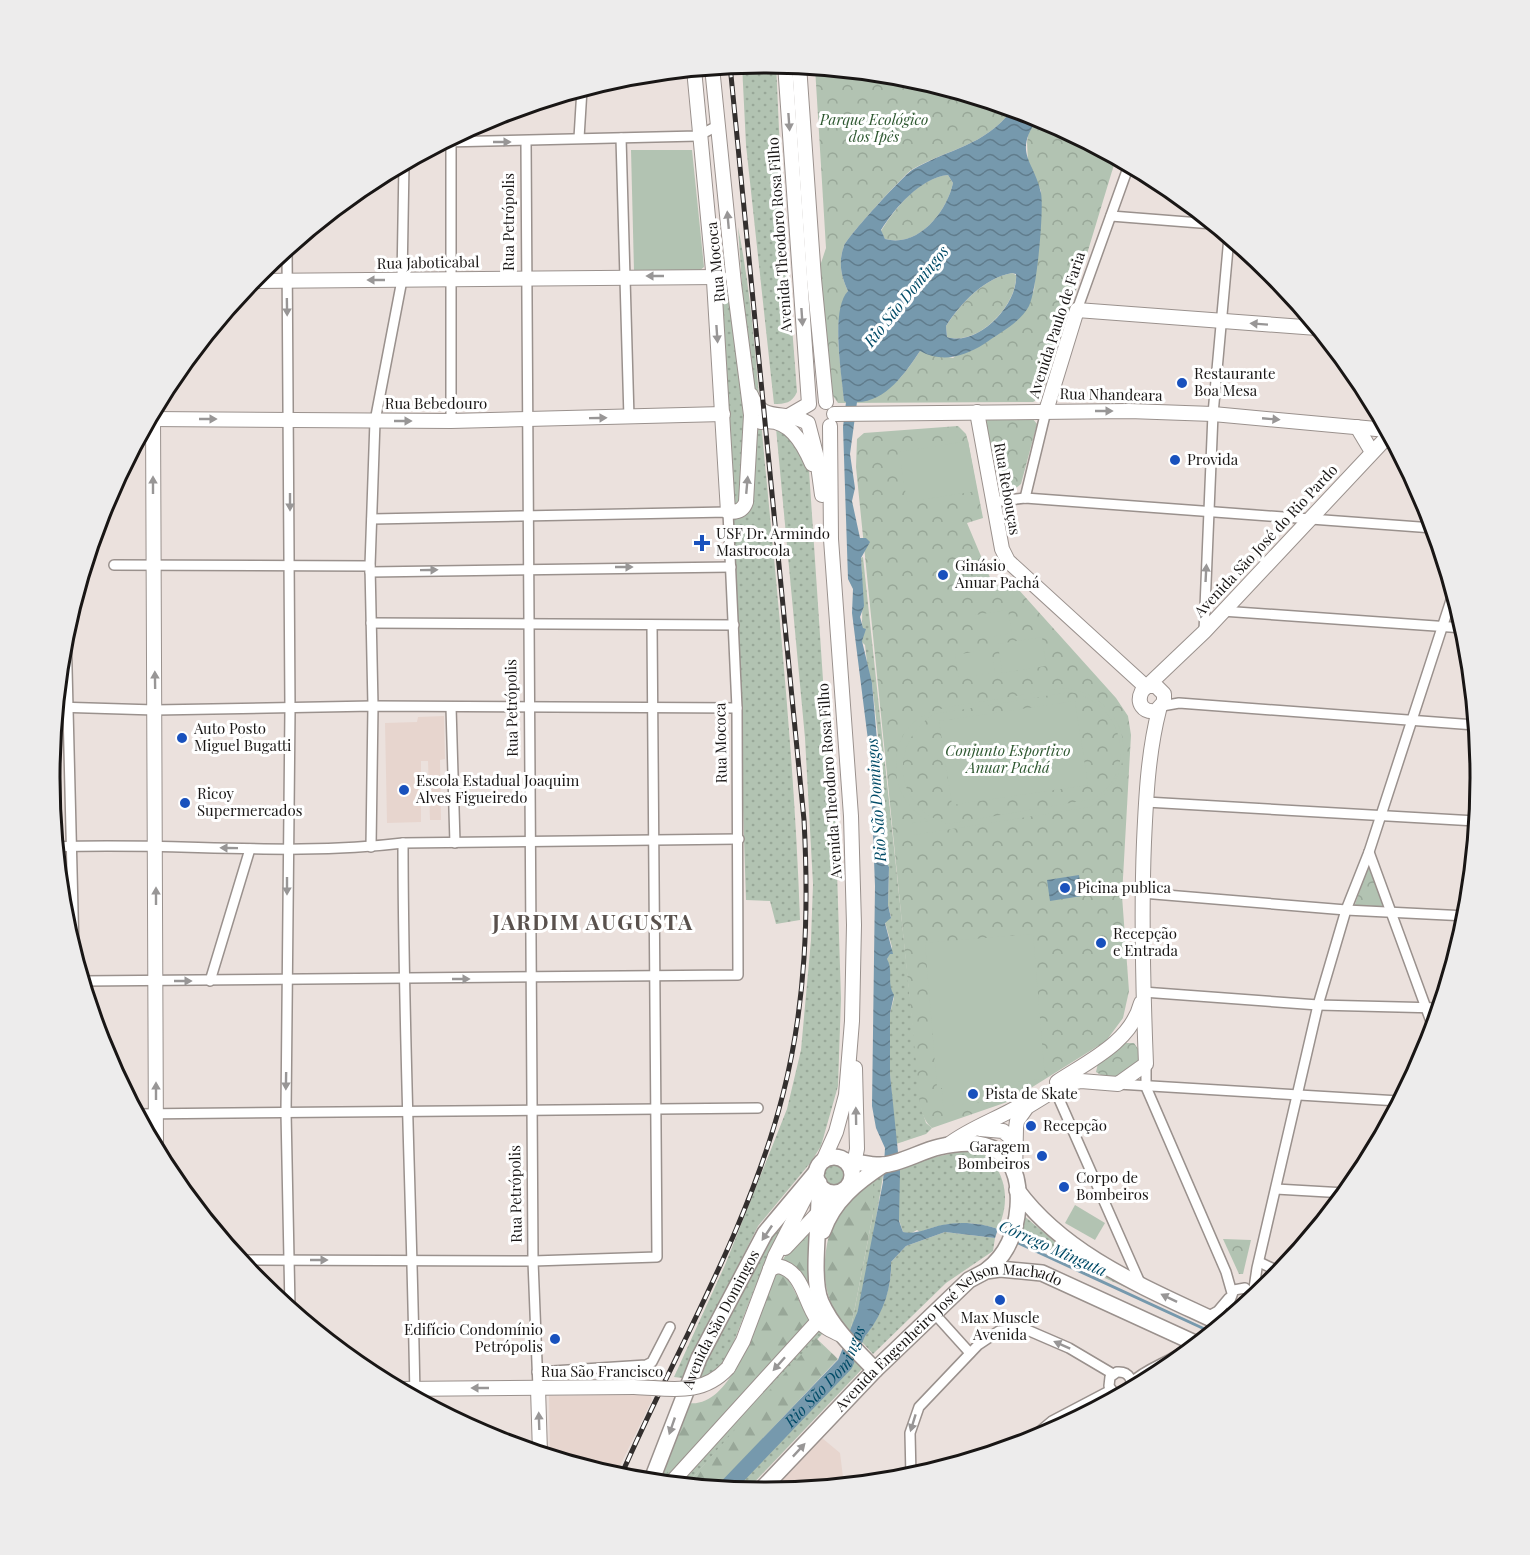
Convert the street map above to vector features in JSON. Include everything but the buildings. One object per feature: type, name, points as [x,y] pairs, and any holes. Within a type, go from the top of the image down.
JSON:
[{"type":"main road","name":"Avenida Theodoro Rosa Filho","points":[[786,73],[809,404]]},
{"type":"main road","name":"Avenida Theodoro Rosa Filho","points":[[800,74],[811,235],[833,414],[831,539],[851,816],[854,926],[852,1021],[856,1085],[851,1165]]},
{"type":"main road","name":"Rua Mococa","points":[[694,77],[698,136],[713,276],[728,512],[741,510],[747,502],[751,446],[749,389],[734,284],[713,75]]},
{"type":"main road","points":[[794,192],[808,190]]},
{"type":"main road","points":[[796,236],[811,235]]},
{"type":"main road","points":[[713,276],[734,284]]},
{"type":"main road","name":"Rua Jaboticabal","points":[[264,281],[713,276]]},
{"type":"main road","points":[[1077,310],[1307,327]]},
{"type":"main road","name":"Avenida Paulo de Faria","points":[[1046,411],[1077,310]]},
{"type":"main road","points":[[749,389],[755,403],[766,418],[790,429],[812,462],[822,493]]},
{"type":"main road","points":[[751,446],[753,435],[766,418],[790,415],[820,400],[833,414],[819,429],[790,415]]},
{"type":"main road","points":[[808,423],[806,410],[809,404]]},
{"type":"main road","name":"Rua Nhandeara","points":[[833,414],[1046,411],[1213,414],[1378,429]]},
{"type":"main road","name":"Rua Rebouças","points":[[977,412],[992,502],[1002,549],[1008,561],[1154,698]]},
{"type":"main road","name":"Rua Bebedouro","points":[[159,417],[451,421],[723,414]]},
{"type":"main road","name":"Avenida Theodoro Rosa Filho","points":[[808,423],[817,458],[831,539]]},
{"type":"main road","points":[[1357,427],[1372,452]]},
{"type":"main road","points":[[152,429],[156,1133]]},
{"type":"main road","name":"Avenida São José do Rio Pardo","points":[[1145,1058],[1142,893],[1146,802],[1154,698],[1165,669],[1204,632],[1307,519],[1384,440]]},
{"type":"main road","points":[[943,1146],[1009,1113],[1119,1039],[1134,1021],[1143,992]]},
{"type":"main road","name":"Avenida Theodoro Rosa Filho","points":[[819,1173],[842,1113],[852,1021]]},
{"type":"main road","points":[[986,1270],[1006,1252],[1014,1224],[1017,1190],[1015,1174],[1017,1121],[1021,1113],[1071,1082],[1118,1084],[1145,1058],[1132,1040],[1119,1039]]},
{"type":"main road","points":[[1095,1057],[1092,1070],[1097,1082]]},
{"type":"main road","points":[[974,1131],[996,1129],[1016,1141]]},
{"type":"main road","points":[[871,1365],[841,1335],[820,1301],[818,1292],[819,1173],[834,1156],[851,1165],[883,1165],[943,1146],[978,1143],[994,1147],[1007,1158],[1015,1174]]},
{"type":"main road","points":[[819,1173],[826,1191],[837,1193],[847,1186],[851,1165]]},
{"type":"main road","points":[[819,1243],[827,1219],[836,1205],[862,1180],[883,1165]]},
{"type":"main road","name":"Rua São Francisco","points":[[421,1393],[538,1388],[698,1388],[712,1382],[728,1368],[743,1341],[770,1269],[819,1173]]},
{"type":"main road","name":"Avenida São Domingos","points":[[654,1473],[699,1358],[765,1233],[819,1173]]},
{"type":"main road","points":[[1017,1190],[1048,1226],[1086,1254],[1141,1285],[1214,1320]]},
{"type":"main road","name":"Rua São Francisco","points":[[770,1269],[794,1236],[837,1193]]},
{"type":"main road","name":"Avenida São Domingos","points":[[770,1269],[778,1266],[791,1271],[818,1321]]},
{"type":"main road","name":"Avenida Engenheiro José Nelson Machado","points":[[768,1482],[871,1365],[969,1280],[986,1270],[1014,1269],[1042,1273],[1189,1340]]},
{"type":"main road","points":[[677,1476],[818,1321],[841,1335]]},
{"type":"main road","name":"Rua Petrópolis","points":[[538,1388],[540,1446]]},
{"type":"street","points":[[579,138],[581,97]]},
{"type":"street","points":[[463,140],[526,142],[579,138],[698,136],[719,125]]},
{"type":"street","points":[[621,138],[629,418]]},
{"type":"street","name":"Rua Petrópolis","points":[[526,142],[531,1109],[533,1261],[538,1388]]},
{"type":"street","points":[[448,148],[451,421]]},
{"type":"street","points":[[371,847],[373,706],[370,569],[375,421],[402,280],[404,172]]},
{"type":"street","name":"Avenida Paulo de Faria","points":[[1077,310],[1127,172]]},
{"type":"street","points":[[1112,216],[1200,223]]},
{"type":"street","points":[[1204,632],[1213,414],[1228,246]]},
{"type":"street","points":[[287,259],[290,418],[290,710],[286,1112],[290,1298]]},
{"type":"street","name":"Avenida Paulo de Faria","points":[[1025,498],[1046,411]]},
{"type":"street","points":[[992,502],[1025,498],[1424,527]]},
{"type":"street","points":[[372,519],[728,512]]},
{"type":"street","name":"Rua Mococa","points":[[653,976],[738,975],[737,708],[728,512]]},
{"type":"street","points":[[114,565],[290,564],[370,569],[730,567]]},
{"type":"street","points":[[1256,1284],[1318,1005],[1346,910],[1369,852],[1410,720],[1449,608]]},
{"type":"street","points":[[1222,611],[1453,626]]},
{"type":"street","points":[[372,623],[734,625]]},
{"type":"street","points":[[251,1260],[533,1261],[657,1257],[652,625]]},
{"type":"street","points":[[1154,698],[1179,704],[1467,724]]},
{"type":"street","points":[[64,706],[155,710],[290,710],[373,706],[737,708]]},
{"type":"street","points":[[451,707],[455,843]]},
{"type":"street","points":[[63,721],[72,905]]},
{"type":"street","points":[[1146,802],[1468,821]]},
{"type":"street","points":[[64,846],[250,849],[371,847],[403,843],[738,839]]},
{"type":"street","points":[[403,843],[403,979],[414,1259],[415,1390]]},
{"type":"street","points":[[210,981],[250,849]]},
{"type":"street","points":[[1369,852],[1428,1016]]},
{"type":"street","points":[[1142,893],[1346,910],[1456,916]]},
{"type":"street","points":[[90,981],[653,976]]},
{"type":"street","points":[[1143,992],[1318,1005],[1432,1007]]},
{"type":"street","name":"Avenida São José do Rio Pardo","points":[[1145,1058],[1146,1087],[1236,1292]]},
{"type":"street","points":[[1118,1084],[1391,1101]]},
{"type":"street","points":[[1055,1090],[1141,1285]]},
{"type":"street","points":[[146,1114],[758,1108]]},
{"type":"street","points":[[1276,1189],[1334,1192]]},
{"type":"street","points":[[1116,1271],[1127,1253]]},
{"type":"street","points":[[1258,1265],[1270,1269]]},
{"type":"street","points":[[1207,1317],[1218,1311],[1258,1265]]},
{"type":"street","points":[[1236,1292],[1245,1294]]},
{"type":"street","points":[[1231,1307],[1236,1292]]},
{"type":"street","points":[[933,1312],[970,1353]]},
{"type":"street","points":[[537,1372],[646,1365],[652,1362],[670,1327]]},
{"type":"street","points":[[910,1467],[909,1441],[919,1407],[970,1353],[999,1331],[1025,1329],[1069,1348],[1113,1374]]},
{"type":"street","points":[[1051,1422],[1111,1390],[1109,1381],[1113,1374],[1120,1371],[1130,1380]]},
{"type":"shaded area","name":"Escola Estadual Joaquim Alves Figueiredo","points":[[444,716],[445,759],[440,760],[441,820],[430,820],[428,761],[421,761],[421,822],[387,823],[385,723],[417,722],[418,717]]},
{"type":"shaded area","points":[[650,1394],[652,1400],[619,1467],[550,1448],[549,1396]]},
{"type":"shaded area","points":[[816,1433],[840,1453],[843,1478],[775,1482]]},
{"type":"green space","points":[[742,73],[776,73],[782,196],[797,392],[790,401],[778,404],[774,404],[746,145]]},
{"type":"green space","name":"Parque Ecológico dos Ipês","points":[[815,74],[903,86],[1007,116],[990,132],[978,139],[911,170],[847,240],[841,258],[841,269],[848,291],[843,303],[838,330],[844,401],[870,398],[880,394],[897,381],[920,351],[953,358],[1034,291],[1041,191],[1028,163],[1027,142],[1029,130],[1033,125],[1114,165],[1057,353],[1039,399],[1033,402],[838,403],[831,393],[819,269],[826,248]]},
{"type":"green space","points":[[631,150],[692,150],[704,267],[699,271],[634,271]]},
{"type":"green space","name":"Parque Ecológico dos Ipês","points":[[948,175],[953,183],[950,194],[930,225],[909,238],[885,239],[881,231],[901,204],[927,182]]},
{"type":"green space","points":[[738,227],[756,355],[787,702],[798,866],[800,920],[776,924],[770,901],[746,900],[734,530],[721,288],[742,285]]},
{"type":"green space","points":[[1012,273],[1016,275],[1015,286],[1003,310],[994,321],[971,336],[947,337],[946,326],[966,300],[992,280]]},
{"type":"green space","points":[[1032,418],[1037,424],[1021,484],[1012,491],[1003,490],[1000,486],[985,422],[987,419]]},
{"type":"green space","name":"Conjunto Esportivo Anuar Pachá","points":[[958,426],[966,434],[968,441],[983,518],[967,523],[994,587],[1010,580],[1116,698],[1128,716],[1131,735],[1122,896],[1129,991],[1123,1018],[1106,1041],[1010,1101],[932,1128],[923,1115],[919,1097],[856,467],[857,439],[864,433]]},
{"type":"green space","points":[[776,428],[784,430],[798,448],[809,470],[823,680],[835,807],[841,999],[838,1086],[821,1146],[811,1162],[758,1226],[682,1378],[674,1377],[725,1265],[787,1109],[801,1050],[811,940],[813,884],[805,738]]},
{"type":"green space","points":[[968,441],[977,491],[907,502],[899,452]]},
{"type":"green space","points":[[863,557],[922,1110],[926,1123],[932,1128],[926,1134],[896,1144],[890,1074],[890,1013],[894,998],[890,988],[887,959],[892,947],[885,922],[891,917],[888,905],[889,867],[885,861],[880,835],[883,820],[883,795],[878,778],[880,753],[872,683],[869,679],[865,645],[862,642],[861,558]]},
{"type":"green space","points":[[1008,610],[1012,633],[979,639],[975,615]]},
{"type":"green space","points":[[1042,637],[1046,666],[1002,673],[998,644]]},
{"type":"green space","points":[[991,649],[995,672],[959,678],[955,655]]},
{"type":"green space","points":[[1063,688],[1086,694],[1103,705],[1115,719],[1122,736],[1123,755],[1118,774],[1107,791],[1090,807],[914,835],[912,823],[929,821],[910,807],[902,794],[896,770],[898,750],[904,735],[912,724],[937,710],[953,706]],"holes":[[[1070,692],[1088,698],[1103,709],[1113,723],[1119,739],[1121,756],[1117,773],[1108,787],[1093,799],[948,824],[930,816],[916,804],[907,790],[903,774],[904,758],[909,741],[919,727],[934,714]]]},
{"type":"green space","points":[[1075,701],[1088,785],[952,805],[939,721]]},
{"type":"green space","points":[[1370,862],[1386,909],[1354,907]]},
{"type":"green space","points":[[1033,934],[1045,1079],[1002,1083],[1003,1100],[943,1106],[942,1088],[937,1088],[925,943]]},
{"type":"green space","points":[[1124,1043],[1134,1043],[1144,1058],[1117,1077],[1096,1072],[1098,1063]]},
{"type":"green space","points":[[963,1151],[987,1154],[999,1172],[1005,1199],[998,1229],[979,1224],[959,1223],[920,1232],[917,1230],[910,1234],[903,1232],[899,1220],[899,1165]]},
{"type":"green space","points":[[835,1163],[844,1167],[848,1176],[844,1185],[835,1189],[826,1185],[822,1176],[826,1167]]},
{"type":"green space","points":[[883,1176],[869,1261],[853,1335],[850,1333],[873,1214],[873,1179]]},
{"type":"green space","points":[[873,1179],[873,1214],[850,1333],[834,1311],[826,1287],[826,1249],[833,1222],[841,1204]]},
{"type":"green space","points":[[1075,1205],[1105,1223],[1095,1240],[1065,1223]]},
{"type":"green space","points":[[790,1212],[755,1287],[728,1357],[716,1371],[704,1379],[694,1380],[771,1237]]},
{"type":"green space","points":[[1023,1215],[1073,1257],[1127,1288],[1018,1239]]},
{"type":"green space","points":[[817,1219],[809,1259],[809,1271],[814,1294],[825,1320],[797,1268],[782,1261],[793,1243]]},
{"type":"green space","points":[[945,1232],[995,1238],[993,1251],[946,1283],[873,1354],[861,1341],[884,1304],[891,1273],[891,1262],[906,1246]]},
{"type":"green space","points":[[1223,1239],[1251,1240],[1243,1274],[1239,1274]]},
{"type":"green space","points":[[781,1272],[790,1282],[810,1322],[669,1475],[658,1474],[688,1403],[705,1401],[719,1391],[732,1375],[753,1333],[772,1276]]},
{"type":"green space","points":[[818,1328],[823,1333],[692,1478],[680,1477]]},
{"type":"green space","points":[[816,1338],[838,1359],[723,1481],[692,1478]]},
{"type":"green space","points":[[855,1361],[863,1368],[755,1482],[737,1481]]},
{"type":"water","points":[[1007,116],[1033,125],[1027,139],[1026,148],[1038,182],[1042,202],[1037,268],[1029,306],[1009,327],[968,352],[952,357],[936,357],[920,351],[902,376],[886,391],[867,401],[857,402],[850,454],[855,488],[852,501],[860,538],[866,538],[870,542],[861,558],[864,606],[860,617],[863,628],[866,629],[862,641],[872,683],[878,752],[883,753],[878,778],[884,800],[880,835],[885,861],[889,867],[888,905],[891,918],[885,923],[893,954],[890,954],[887,959],[894,995],[890,1013],[890,1074],[900,1172],[899,1221],[903,1232],[908,1233],[956,1223],[978,1224],[998,1229],[995,1238],[945,1232],[906,1246],[891,1262],[890,1283],[884,1304],[880,1314],[861,1341],[853,1335],[883,1182],[885,1148],[876,1128],[872,1106],[875,886],[870,756],[852,613],[853,589],[848,579],[843,427],[846,402],[841,376],[838,327],[843,300],[848,291],[842,274],[841,258],[847,240],[887,194],[912,170],[990,132]],"holes":[[[948,175],[953,183],[945,205],[930,225],[909,238],[885,239],[881,230],[909,195],[938,177]],[[1012,273],[1016,274],[1011,298],[994,320],[971,336],[947,337],[946,326],[966,300],[992,280]]]},
{"type":"water","name":"Picina publica","points":[[1079,875],[1082,896],[1050,901],[1047,880]]},
{"type":"waterway","name":"Córrego Minguta","points":[[1014,1241],[1204,1329]]},
{"type":"waterway","name":"Rio São Domingos","points":[[732,1481],[845,1364],[864,1317]]},
{"type":"railway","points":[[624,1468],[709,1289],[751,1193],[768,1144],[791,1060],[804,958],[806,923],[804,820],[731,74]]},
{"type":"place","name":"Restaurante Boa Mesa","points":[[1182,383]]},
{"type":"place","name":"Provida","points":[[1175,460]]},
{"type":"place","name":"USF Dr. Armindo Mastrocola","points":[[702,543]]},
{"type":"place","name":"Ginásio Anuar Pachá","points":[[943,575]]},
{"type":"place","name":"Auto Posto Miguel Bugatti","points":[[182,738]]},
{"type":"place","name":"Escola Estadual Joaquim Alves Figueiredo","points":[[404,790]]},
{"type":"place","name":"Ricoy Supermercados","points":[[185,803]]},
{"type":"place","name":"Picina publica","points":[[1065,888]]},
{"type":"place","name":"Recepção e Entrada","points":[[1101,943]]},
{"type":"place","name":"Pista de Skate","points":[[973,1094]]},
{"type":"place","name":"Recepção","points":[[1031,1126]]},
{"type":"place","name":"Garagem Bombeiros","points":[[1042,1156]]},
{"type":"place","name":"Corpo de Bombeiros","points":[[1064,1187]]},
{"type":"place","name":"Max Muscle Avenida","points":[[1000,1300]]},
{"type":"place","name":"Edifício Condomínio Petrópolis","points":[[555,1339]]},
{"type":"district","name":"JARDIM AUGUSTA","points":[[593,923]]}]
